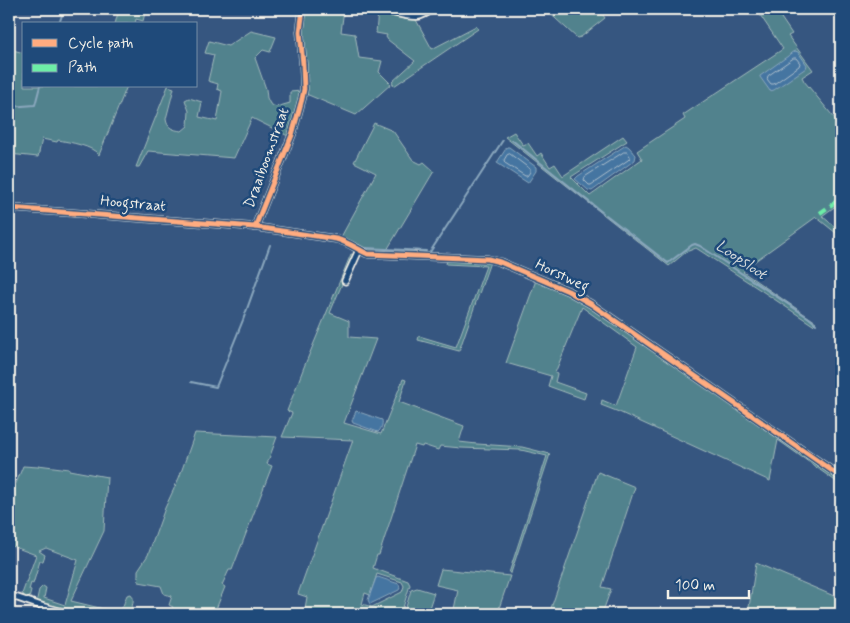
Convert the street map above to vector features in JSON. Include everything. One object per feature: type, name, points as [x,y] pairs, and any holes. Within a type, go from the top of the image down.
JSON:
[{"type":"street","name":"Draaiboomstraat","points":[[255,227],[292,136],[302,99],[304,89],[300,32],[302,9]]},
{"type":"street","points":[[379,9],[417,16],[434,9]]},
{"type":"street","name":"Hoogstraat","points":[[9,208],[255,227]]},
{"type":"street","name":"Horstweg","points":[[255,227],[336,239],[368,254],[488,259],[500,262],[568,291],[591,304],[841,477]]},
{"type":"street","points":[[345,281],[359,250]]},
{"type":"street","points":[[9,595],[63,614],[71,614]]},
{"type":"green space","points":[[119,9],[146,9],[143,21],[136,19],[135,22],[116,22]]},
{"type":"green space","points":[[306,9],[344,9],[341,32],[355,34],[359,58],[382,61],[379,72],[391,84],[356,115],[306,94],[302,31]]},
{"type":"green space","points":[[545,9],[599,9],[605,18],[581,37],[577,38]]},
{"type":"green space","points":[[756,9],[775,9],[792,34],[788,36],[813,70],[802,77],[804,81],[841,126],[841,134],[836,138],[839,141],[841,140],[841,202],[822,216],[841,230],[841,237],[816,217],[751,264],[743,272],[816,322],[813,325],[696,248],[686,252],[669,266],[505,137],[514,132],[523,145],[528,143],[537,156],[541,153],[550,167],[555,164],[563,176],[623,136],[627,141],[571,177],[590,196],[642,159],[637,151],[685,119],[683,115],[783,49]]},
{"type":"green space","points":[[378,11],[415,18],[432,49],[476,26],[478,29],[394,86],[392,82],[415,61],[388,40],[387,35],[376,33]]},
{"type":"green space","points":[[251,31],[276,37],[270,52],[263,50],[255,58],[270,104],[276,107],[290,103],[290,92],[301,91],[288,136],[252,118],[234,158],[148,151],[139,167],[136,167],[167,88],[174,88],[166,119],[171,128],[182,131],[188,126],[189,111],[185,100],[189,98],[202,102],[199,117],[217,121],[222,91],[217,89],[218,84],[208,81],[214,55],[205,53],[209,41],[228,46]]},
{"type":"green space","points":[[9,49],[22,52],[22,88],[126,88],[99,155],[92,149],[80,145],[58,140],[57,142],[42,139],[38,157],[9,154]]},
{"type":"green space","points":[[374,123],[393,131],[413,160],[421,164],[424,162],[434,171],[387,250],[370,251],[341,237],[376,173],[354,162]]},
{"type":"green space","points":[[351,254],[354,255],[330,313],[349,321],[349,337],[376,339],[344,423],[381,434],[403,379],[406,380],[399,402],[464,426],[459,442],[522,447],[550,454],[511,573],[509,573],[547,456],[521,450],[440,446],[438,450],[423,445],[422,447],[415,445],[373,568],[408,581],[410,585],[401,614],[392,614],[375,609],[373,614],[304,614],[307,597],[298,594],[353,440],[282,437],[292,413],[287,411]],"holes":[[[377,574],[402,582],[404,586],[402,592],[372,607],[362,604],[365,593],[370,595]]]},
{"type":"green space","points":[[447,260],[490,262],[459,351],[418,340],[419,336],[456,347],[486,266],[446,264]]},
{"type":"green space","points":[[536,280],[585,303],[841,480],[841,485],[778,440],[770,481],[601,405],[602,400],[616,406],[637,347],[582,307],[555,373],[557,374],[555,382],[586,393],[584,399],[548,386],[551,376],[506,363]]},
{"type":"green space","points":[[195,433],[277,437],[267,464],[272,466],[232,570],[229,570],[222,585],[225,587],[214,614],[171,614],[173,607],[169,605],[172,596],[164,594],[161,586],[139,582],[138,570],[148,555]]},
{"type":"green space","points":[[38,465],[107,477],[104,531],[71,601],[116,612],[122,607],[127,595],[131,594],[133,601],[130,614],[57,614],[35,608],[39,590],[43,586],[46,588],[44,598],[65,605],[78,560],[46,548],[39,551],[45,555],[43,561],[40,561],[33,584],[31,583],[29,599],[23,597],[24,595],[22,594],[36,555],[9,545],[9,501],[23,466],[38,467]]},
{"type":"green space","points":[[598,472],[635,487],[602,587],[611,589],[602,614],[549,614]]},
{"type":"green space","points":[[756,563],[841,599],[841,614],[748,614]]},
{"type":"green space","points":[[441,569],[510,576],[497,614],[453,614],[458,590],[436,585]]},
{"type":"green space","points":[[417,588],[434,593],[427,614],[404,614],[411,590]]},
{"type":"water","points":[[795,51],[798,52],[807,65],[806,68],[770,91],[760,76]]},
{"type":"water","points":[[626,145],[636,155],[635,160],[592,191],[575,179],[578,176]]},
{"type":"water","points":[[507,147],[536,167],[536,171],[528,183],[497,163]]},
{"type":"water","points":[[356,411],[382,420],[379,431],[353,423]]},
{"type":"water","points":[[378,577],[399,584],[400,588],[370,604],[368,600]]},
{"type":"waterway","points":[[60,22],[64,9]]},
{"type":"waterway","points":[[9,107],[35,105],[39,88]]},
{"type":"waterway","name":"Loopsloot","points":[[430,252],[503,140]]},
{"type":"waterway","name":"Loopsloot","points":[[512,140],[603,213]]},
{"type":"waterway","name":"Loopsloot","points":[[606,215],[668,263],[692,245],[700,246],[816,324]]},
{"type":"waterway","name":"Loopsloot","points":[[328,241],[347,246]]},
{"type":"waterway","points":[[191,382],[216,387],[270,245]]},
{"type":"waterway","name":"Loopsloot","points":[[365,248],[426,251]]},
{"type":"marked path","points":[[820,213],[841,198]]},
{"type":"cycle path","points":[[255,227],[292,135],[302,99],[304,89],[300,32],[303,9]]},
{"type":"cycle path","points":[[9,208],[255,227],[336,239],[368,254],[488,259],[500,262],[568,291],[591,304],[841,477]]}]
